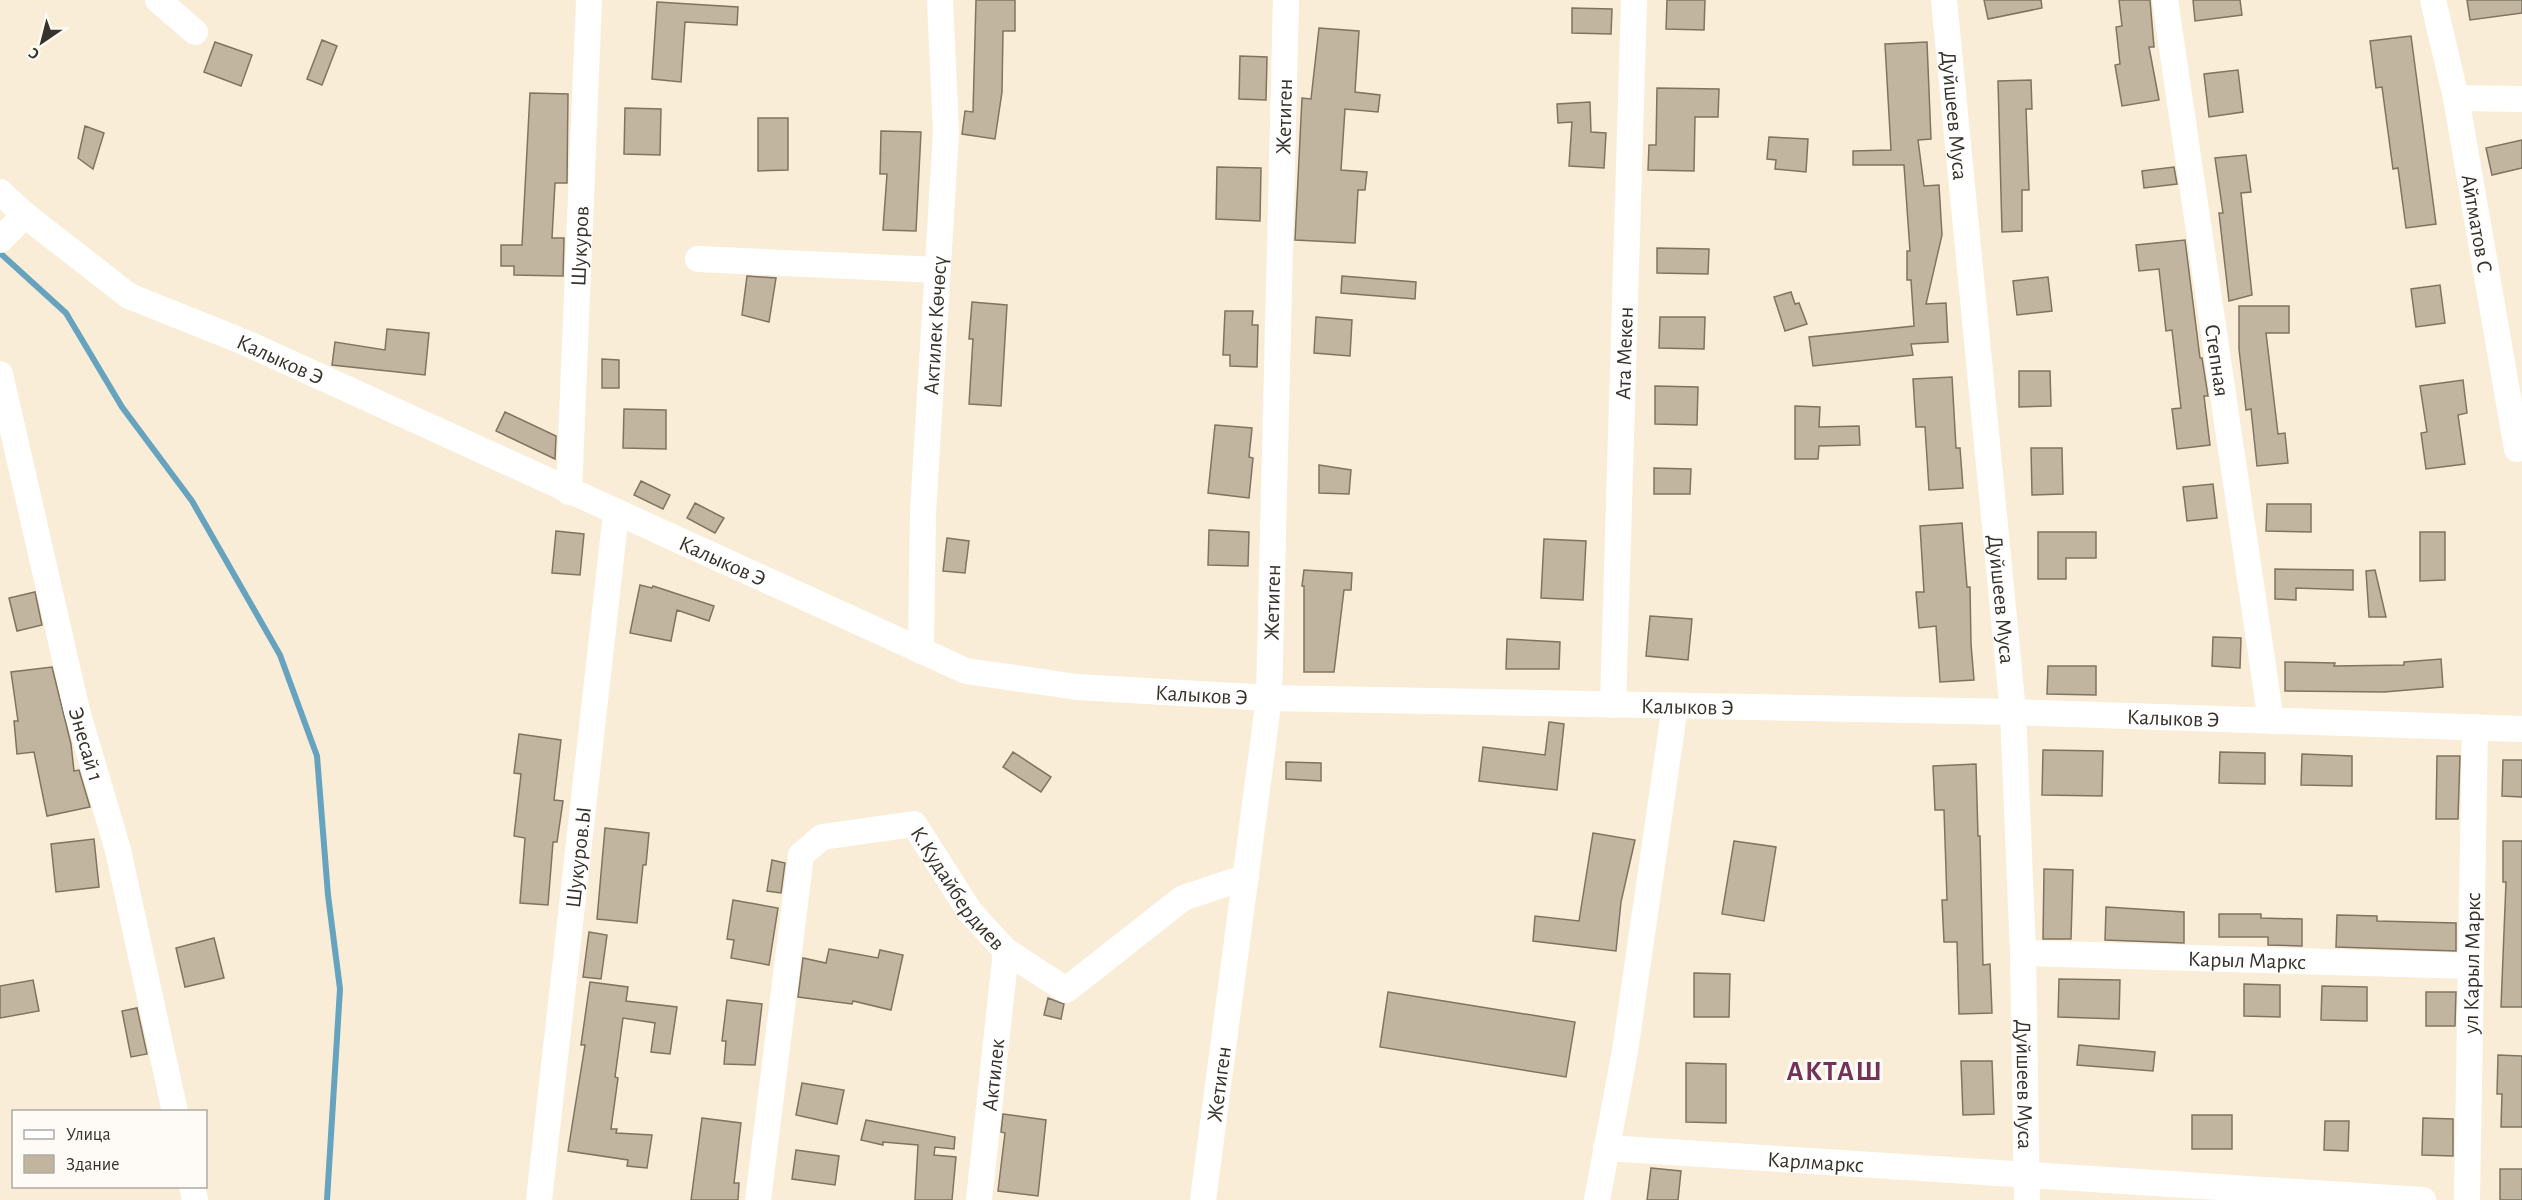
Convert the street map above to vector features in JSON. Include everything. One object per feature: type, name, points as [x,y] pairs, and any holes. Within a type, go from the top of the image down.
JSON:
[{"type":"street","points":[[158,0],[195,32]]},
{"type":"street","name":"Шукуров","points":[[569,492],[589,0]]},
{"type":"street","name":"Актилек Көчөсү","points":[[921,651],[923,512],[946,133],[940,0]]},
{"type":"street","name":"Жетиген","points":[[1203,1200],[1269,698],[1286,0]]},
{"type":"street","name":"Ата Мекен","points":[[1613,705],[1634,0]]},
{"type":"street","name":"Дуйшеев Муса","points":[[1944,0],[2013,712],[2023,953],[2026,1187]]},
{"type":"street","name":"Степная","points":[[2165,0],[2271,721]]},
{"type":"street","name":"Айтматов С","points":[[2433,0],[2456,98],[2517,449]]},
{"type":"street","points":[[2456,98],[2522,99]]},
{"type":"street","name":"Калыков Э","points":[[0,192],[13,227],[129,296],[244,342],[966,671],[1055,684],[1269,698],[2013,712],[2522,729]]},
{"type":"street","points":[[698,259],[938,270]]},
{"type":"street","name":"Энесай 1","points":[[0,374],[77,711],[118,850],[175,1110]]},
{"type":"street","name":"Шукуров.Ы","points":[[540,1200],[616,513]]},
{"type":"street","points":[[1597,1200],[1625,1050],[1674,706]]},
{"type":"street","name":"ул Карыл Маркс","points":[[2467,1200],[2475,727]]},
{"type":"street","name":"К.Кудайбердиев","points":[[758,1200],[801,855],[822,837],[914,824],[970,912],[1006,951],[1066,990],[1183,898],[1246,877]]},
{"type":"street","name":"Актилек","points":[[979,1200],[1006,951]]},
{"type":"street","name":"Карыл Маркс","points":[[2023,953],[2471,966]]},
{"type":"street","name":"Карлмаркс","points":[[1606,1148],[2026,1187],[2423,1200]]},
{"type":"building","points":[[976,0],[1015,0],[1015,31],[1003,31],[1002,92],[995,139],[962,134],[965,111],[973,112]]},
{"type":"building","points":[[1667,0],[1705,0],[1704,30],[1666,29]]},
{"type":"building","points":[[1984,0],[2041,0],[2042,8],[1988,19]]},
{"type":"building","points":[[2119,0],[2150,0],[2154,47],[2149,47],[2159,100],[2122,106],[2115,65],[2120,64],[2116,27],[2122,26]]},
{"type":"building","points":[[2193,0],[2240,0],[2242,15],[2195,21]]},
{"type":"building","points":[[2467,0],[2522,0],[2522,13],[2470,20]]},
{"type":"building","points":[[657,2],[738,7],[737,25],[685,22],[681,82],[652,79]]},
{"type":"building","points":[[1572,8],[1612,9],[1611,34],[1572,33]]},
{"type":"building","points":[[1319,28],[1359,31],[1355,92],[1380,95],[1378,112],[1345,109],[1341,170],[1367,172],[1365,190],[1358,190],[1355,243],[1295,240],[1302,98],[1311,99]]},
{"type":"building","points":[[2411,36],[2436,224],[2406,228],[2398,168],[2393,169],[2382,87],[2376,88],[2370,41]]},
{"type":"building","points":[[322,40],[337,46],[322,85],[307,79]]},
{"type":"building","points":[[215,42],[252,55],[241,86],[204,72]]},
{"type":"building","points":[[1927,42],[1931,139],[1918,140],[1924,186],[1939,185],[1942,235],[1926,304],[1946,303],[1948,342],[1911,344],[1913,355],[1813,366],[1809,337],[1914,326],[1911,280],[1907,280],[1907,251],[1910,251],[1904,165],[1853,165],[1853,151],[1891,150],[1885,44]]},
{"type":"building","points":[[1240,56],[1267,57],[1266,100],[1239,99]]},
{"type":"building","points":[[2238,70],[2243,112],[2209,117],[2204,74]]},
{"type":"building","points":[[2031,80],[2032,109],[2026,109],[2029,190],[2022,190],[2022,231],[2002,232],[1998,81]]},
{"type":"building","points":[[1657,88],[1719,89],[1718,117],[1695,117],[1694,171],[1648,170],[1649,145],[1656,145]]},
{"type":"building","points":[[530,93],[568,94],[567,183],[555,183],[552,238],[564,238],[563,276],[514,275],[514,266],[501,266],[501,245],[522,245]]},
{"type":"building","points":[[1590,102],[1591,132],[1606,133],[1604,168],[1569,166],[1572,122],[1558,123],[1557,104]]},
{"type":"building","points":[[625,108],[661,109],[660,155],[624,154]]},
{"type":"building","points":[[758,118],[788,118],[788,170],[758,171]]},
{"type":"building","points":[[85,126],[104,133],[93,169],[78,158]]},
{"type":"building","points":[[881,131],[921,132],[916,231],[883,230],[887,174],[880,174]]},
{"type":"building","points":[[1769,137],[1808,139],[1806,172],[1775,169],[1776,160],[1767,159]]},
{"type":"building","points":[[2522,140],[2522,168],[2492,175],[2486,148]]},
{"type":"building","points":[[2246,155],[2251,192],[2241,193],[2252,295],[2229,301],[2219,213],[2223,213],[2215,158]]},
{"type":"building","points":[[1217,167],[1261,168],[1260,221],[1216,219]]},
{"type":"building","points":[[2174,167],[2177,184],[2144,188],[2142,171]]},
{"type":"building","points":[[2185,240],[2200,358],[2202,358],[2208,396],[2204,396],[2210,445],[2177,449],[2172,409],[2181,408],[2172,330],[2166,331],[2159,269],[2139,271],[2136,245]]},
{"type":"building","points":[[1657,248],[1709,249],[1708,274],[1657,273]]},
{"type":"building","points":[[747,276],[776,278],[769,322],[742,315]]},
{"type":"building","points":[[1342,276],[1416,282],[1415,299],[1341,293]]},
{"type":"building","points":[[2048,277],[2052,311],[2017,315],[2013,281]]},
{"type":"building","points":[[2440,285],[2445,323],[2416,327],[2411,289]]},
{"type":"building","points":[[1791,292],[1795,304],[1799,303],[1807,324],[1785,331],[1774,297]]},
{"type":"building","points":[[972,302],[1007,305],[1001,406],[969,404],[973,339],[969,339]]},
{"type":"building","points":[[2239,306],[2289,306],[2289,333],[2266,333],[2278,434],[2285,433],[2288,463],[2257,466],[2251,409],[2246,410],[2239,349]]},
{"type":"building","points":[[1225,311],[1253,311],[1252,325],[1258,325],[1257,367],[1230,366],[1230,355],[1223,355]]},
{"type":"building","points":[[1316,317],[1352,320],[1350,356],[1314,353]]},
{"type":"building","points":[[1660,317],[1705,317],[1704,349],[1659,348]]},
{"type":"building","points":[[387,329],[429,333],[425,375],[332,365],[335,342],[385,350]]},
{"type":"building","points":[[602,359],[619,360],[619,388],[602,388]]},
{"type":"building","points":[[2019,371],[2050,371],[2051,406],[2019,407]]},
{"type":"building","points":[[1952,377],[1956,448],[1960,448],[1963,488],[1929,490],[1925,427],[1916,427],[1913,379]]},
{"type":"building","points":[[2463,380],[2467,413],[2458,415],[2465,464],[2426,469],[2421,433],[2427,432],[2420,386]]},
{"type":"building","points":[[1655,386],[1698,387],[1697,425],[1655,424]]},
{"type":"building","points":[[1795,406],[1820,407],[1819,427],[1859,426],[1860,445],[1819,446],[1818,459],[1795,459]]},
{"type":"building","points":[[624,409],[666,410],[666,449],[623,448]]},
{"type":"building","points":[[505,412],[556,436],[555,459],[496,431]]},
{"type":"building","points":[[1215,425],[1252,428],[1249,457],[1253,458],[1249,498],[1208,493]]},
{"type":"building","points":[[2031,448],[2062,448],[2063,494],[2032,495]]},
{"type":"building","points":[[1319,465],[1351,470],[1349,494],[1319,493]]},
{"type":"building","points":[[1654,468],[1691,469],[1690,494],[1654,494]]},
{"type":"building","points":[[641,481],[670,495],[663,509],[634,495]]},
{"type":"building","points":[[2213,484],[2217,518],[2187,521],[2183,487]]},
{"type":"building","points":[[695,503],[724,518],[715,533],[687,518]]},
{"type":"building","points":[[2267,504],[2311,504],[2311,532],[2266,531]]},
{"type":"building","points":[[1962,523],[1967,587],[1970,587],[1974,680],[1940,682],[1936,626],[1919,628],[1916,592],[1924,592],[1920,526]]},
{"type":"building","points":[[1209,530],[1249,532],[1248,566],[1208,565]]},
{"type":"building","points":[[556,531],[584,534],[580,575],[552,573]]},
{"type":"building","points":[[2038,532],[2096,532],[2096,558],[2066,558],[2066,579],[2038,579]]},
{"type":"building","points":[[2420,532],[2445,532],[2445,580],[2420,581]]},
{"type":"building","points":[[947,538],[969,541],[965,573],[943,571]]},
{"type":"building","points":[[1544,539],[1586,541],[1583,600],[1541,598]]},
{"type":"building","points":[[2275,569],[2353,570],[2353,590],[2296,588],[2296,600],[2275,599]]},
{"type":"building","points":[[1304,570],[1352,573],[1351,590],[1344,590],[1334,672],[1304,672],[1304,586],[1302,586]]},
{"type":"building","points":[[2375,570],[2386,617],[2369,617],[2366,571]]},
{"type":"building","points":[[640,585],[652,588],[653,586],[714,606],[709,621],[677,610],[671,641],[630,633]]},
{"type":"building","points":[[35,592],[42,625],[17,631],[9,598]]},
{"type":"building","points":[[1650,616],[1692,619],[1688,660],[1646,656]]},
{"type":"building","points":[[2213,637],[2241,638],[2240,668],[2212,666]]},
{"type":"building","points":[[1507,639],[1560,642],[1559,669],[1506,669]]},
{"type":"building","points":[[2441,659],[2443,687],[2384,692],[2285,691],[2285,662],[2335,663],[2334,666],[2404,665],[2404,662]]},
{"type":"building","points":[[2048,666],[2096,666],[2096,695],[2047,694]]},
{"type":"building","points":[[52,667],[71,744],[74,771],[79,770],[90,807],[47,816],[34,752],[17,754],[14,721],[18,721],[11,672]]},
{"type":"building","points":[[1549,722],[1564,724],[1557,790],[1479,781],[1483,747],[1545,755]]},
{"type":"building","points":[[519,734],[561,740],[554,800],[563,801],[557,842],[553,842],[548,905],[520,903],[525,838],[514,836],[521,774],[514,773]]},
{"type":"building","points":[[2043,750],[2103,751],[2102,796],[2042,795]]},
{"type":"building","points":[[1013,752],[1051,777],[1041,792],[1003,767]]},
{"type":"building","points":[[2220,752],[2265,753],[2265,784],[2219,783]]},
{"type":"building","points":[[2302,754],[2352,756],[2352,786],[2301,785]]},
{"type":"building","points":[[2437,756],[2460,756],[2458,819],[2436,819]]},
{"type":"building","points":[[2503,760],[2522,760],[2522,797],[2502,796]]},
{"type":"building","points":[[1286,762],[1321,763],[1321,781],[1286,779]]},
{"type":"building","points":[[1976,764],[1983,965],[1990,964],[1992,1013],[1959,1014],[1957,942],[1944,942],[1942,900],[1947,900],[1944,810],[1935,810],[1933,766]]},
{"type":"building","points":[[605,828],[649,833],[637,923],[597,919]]},
{"type":"building","points":[[1593,833],[1635,840],[1621,902],[1616,951],[1533,941],[1535,916],[1579,921]]},
{"type":"building","points":[[94,839],[99,887],[56,892],[51,844]]},
{"type":"building","points":[[1734,841],[1776,847],[1764,921],[1722,914]]},
{"type":"building","points":[[2503,841],[2522,841],[2522,1007],[2501,1007],[2506,882],[2503,882]]},
{"type":"building","points":[[772,860],[785,863],[781,893],[767,891]]},
{"type":"building","points":[[2044,869],[2073,870],[2071,939],[2043,939]]},
{"type":"building","points":[[733,900],[778,908],[769,965],[731,958],[734,940],[727,939]]},
{"type":"building","points":[[2106,907],[2184,912],[2184,943],[2105,940]]},
{"type":"building","points":[[2219,914],[2261,914],[2261,918],[2302,919],[2302,946],[2268,945],[2268,937],[2219,937]]},
{"type":"building","points":[[2337,915],[2377,916],[2377,921],[2456,923],[2456,951],[2336,947]]},
{"type":"building","points":[[589,932],[607,935],[601,979],[583,977]]},
{"type":"building","points":[[214,938],[224,978],[185,987],[176,948]]},
{"type":"building","points":[[829,949],[878,958],[880,950],[903,955],[891,1010],[853,1001],[852,1004],[798,997],[803,958],[826,963]]},
{"type":"building","points":[[1694,973],[1730,974],[1729,1017],[1694,1017]]},
{"type":"building","points":[[2059,979],[2120,980],[2119,1019],[2058,1017]]},
{"type":"building","points":[[33,980],[39,1011],[0,1018],[0,986]]},
{"type":"building","points":[[590,982],[628,987],[626,1001],[677,1007],[670,1054],[651,1052],[655,1023],[623,1018],[611,1129],[617,1129],[616,1133],[652,1135],[647,1168],[627,1166],[628,1160],[568,1151],[585,1045],[581,1045]]},
{"type":"building","points":[[2244,984],[2280,985],[2280,1017],[2244,1016]]},
{"type":"building","points":[[2322,986],[2367,987],[2367,1021],[2321,1020]]},
{"type":"building","points":[[1388,992],[1575,1022],[1566,1077],[1380,1047]]},
{"type":"building","points":[[2426,992],[2456,992],[2455,1026],[2426,1026]]},
{"type":"building","points":[[1048,998],[1064,1004],[1061,1019],[1044,1015]]},
{"type":"building","points":[[727,1000],[762,1004],[755,1065],[724,1064],[726,1041],[722,1041]]},
{"type":"building","points":[[137,1008],[147,1054],[131,1057],[122,1011]]},
{"type":"building","points":[[2079,1045],[2155,1052],[2153,1071],[2077,1065]]},
{"type":"building","points":[[2498,1055],[2522,1056],[2522,1127],[2501,1127],[2502,1094],[2497,1094]]},
{"type":"building","points":[[1961,1061],[1992,1061],[1994,1114],[1963,1115]]},
{"type":"building","points":[[1686,1063],[1726,1064],[1726,1123],[1686,1122]]},
{"type":"building","points":[[802,1083],[844,1090],[837,1124],[796,1115]]},
{"type":"building","points":[[1003,1114],[1046,1120],[1038,1196],[998,1191],[1005,1133],[1001,1132]]},
{"type":"building","points":[[2192,1115],[2232,1115],[2232,1149],[2192,1149]]},
{"type":"building","points":[[702,1118],[741,1123],[734,1183],[739,1183],[738,1200],[691,1200]]},
{"type":"building","points":[[2423,1118],[2453,1119],[2453,1156],[2422,1155]]},
{"type":"building","points":[[866,1120],[955,1137],[954,1149],[935,1147],[934,1155],[956,1157],[952,1200],[915,1200],[918,1145],[883,1142],[883,1145],[861,1140]]},
{"type":"building","points":[[2325,1121],[2349,1121],[2348,1151],[2324,1150]]},
{"type":"building","points":[[796,1150],[839,1156],[835,1185],[792,1179]]},
{"type":"building","points":[[1651,1168],[1681,1171],[1678,1200],[1647,1200]]},
{"type":"building","points":[[2500,1169],[2522,1169],[2522,1200],[2500,1200]]},
{"type":"waterway","points":[[0,253],[66,313],[122,407],[192,501],[280,655],[317,756],[328,895],[340,989],[327,1200]]},
{"type":"district","name":"АКТАШ","points":[[1835,1070]]}]
